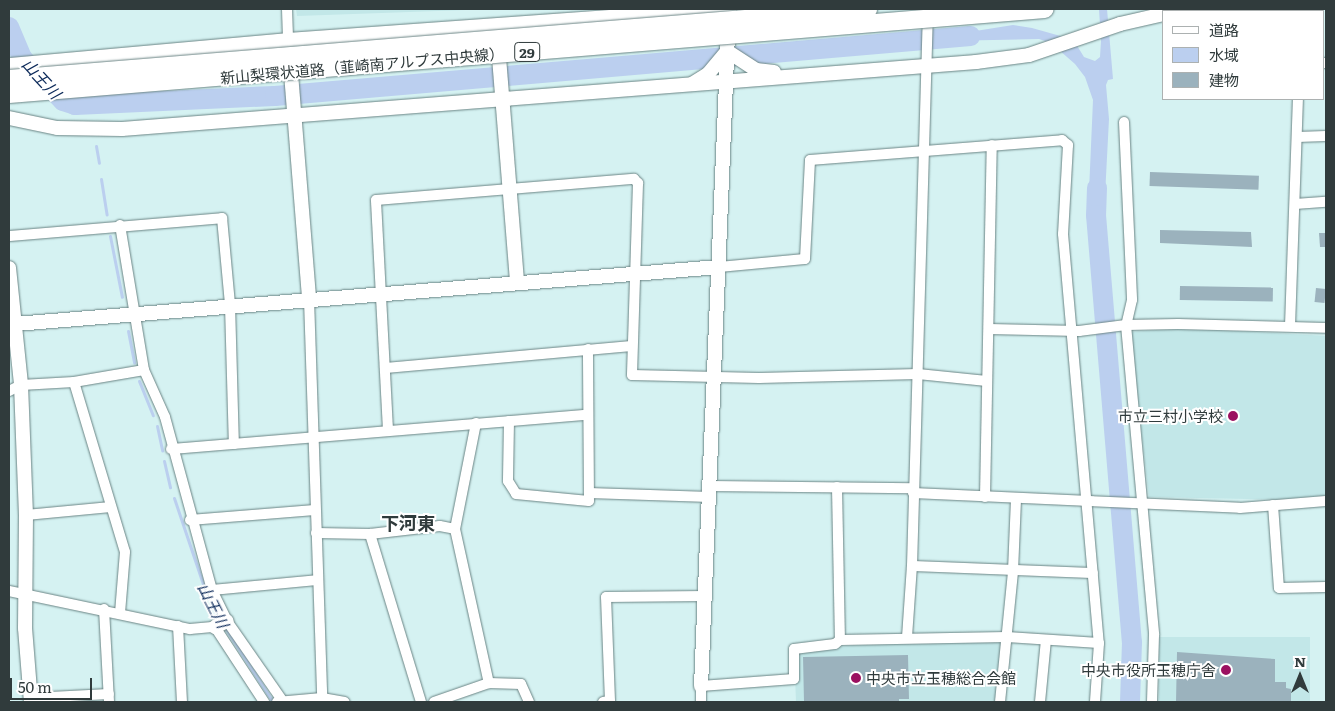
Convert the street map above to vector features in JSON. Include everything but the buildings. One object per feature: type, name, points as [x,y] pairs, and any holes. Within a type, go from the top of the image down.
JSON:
[{"type":"highway","name":"新山梨環状道路（韮崎南アルプス中央線）","points":[[11,69],[868,9]]},
{"type":"highway","name":"新山梨環状道路（韮崎南アルプス中央線）","points":[[9,94],[1045,9]]},
{"type":"street","points":[[287,9],[309,299],[322,698]]},
{"type":"street","points":[[11,69],[40,62],[288,40],[718,9]]},
{"type":"street","points":[[701,702],[726,82],[725,53],[730,9]]},
{"type":"street","points":[[690,85],[725,53],[742,22],[760,9]]},
{"type":"street","points":[[907,637],[912,566],[913,491],[930,29],[928,9]]},
{"type":"street","points":[[1284,10],[1291,9]]},
{"type":"street","points":[[665,12],[698,18],[725,53],[763,72],[824,74]]},
{"type":"street","points":[[9,118],[78,130],[295,116],[928,66],[1029,55],[1120,24],[1162,14]]},
{"type":"street","points":[[496,25],[517,281]]},
{"type":"street","points":[[1290,326],[1298,100]]},
{"type":"street","points":[[1124,122],[1132,300],[1121,325],[1143,504],[1154,635],[1152,702]]},
{"type":"street","points":[[1298,137],[1326,136]]},
{"type":"street","points":[[15,324],[517,281],[633,274],[805,259],[810,160],[1062,140],[1068,146],[1063,234],[1099,644],[1095,702]]},
{"type":"street","points":[[985,497],[990,329],[992,145]]},
{"type":"street","points":[[388,430],[383,293],[376,200],[634,179],[638,183],[633,274],[632,375],[715,375],[759,378],[918,374],[987,381]]},
{"type":"street","points":[[1295,204],[1326,202]]},
{"type":"street","points":[[9,236],[117,225],[222,218],[230,306],[234,444]]},
{"type":"street","points":[[117,225],[144,370],[165,418],[171,449],[190,520],[221,624],[264,702]]},
{"type":"street","points":[[9,268],[15,324],[15,388],[26,515],[24,594],[31,700],[109,698],[104,609]]},
{"type":"street","points":[[990,329],[1071,332],[1121,325],[1326,328]]},
{"type":"street","points":[[385,368],[632,346]]},
{"type":"street","points":[[509,421],[508,481],[516,494],[589,501],[588,349]]},
{"type":"street","points":[[15,388],[74,382],[144,370]]},
{"type":"street","points":[[74,382],[125,552],[120,613]]},
{"type":"street","points":[[171,449],[588,415]]},
{"type":"street","points":[[476,423],[455,529],[489,684]]},
{"type":"street","points":[[589,493],[710,492],[837,487],[985,497],[1240,508],[1326,501]]},
{"type":"street","points":[[837,487],[840,640]]},
{"type":"street","points":[[1000,702],[1008,637],[1016,498]]},
{"type":"street","points":[[1273,506],[1279,588],[1326,587]]},
{"type":"street","points":[[26,515],[111,507]]},
{"type":"street","points":[[190,520],[315,510]]},
{"type":"street","points":[[316,533],[370,534],[440,526],[455,529]]},
{"type":"street","points":[[370,534],[421,702]]},
{"type":"street","points":[[912,566],[1093,573]]},
{"type":"street","points":[[212,590],[317,580]]},
{"type":"street","points":[[9,591],[104,609],[178,626],[221,624]]},
{"type":"street","points":[[603,702],[610,701],[606,597],[705,596]]},
{"type":"street","points":[[221,624],[279,701],[322,698],[345,702]]},
{"type":"street","points":[[178,626],[182,702]]},
{"type":"street","points":[[701,686],[794,680],[794,649],[835,644],[840,640],[907,637],[1008,637],[1099,644]]},
{"type":"street","points":[[1040,702],[1046,640]]},
{"type":"street","points":[[434,702],[489,684],[521,684],[529,702]]},
{"type":"shaded area","points":[[296,9],[494,9],[297,16]]},
{"type":"shaded area","name":"市立三村小学校","points":[[1183,328],[1326,336],[1326,496],[1290,500],[1149,497],[1130,332]]},
{"type":"shaded area","points":[[1007,637],[1000,702],[796,702],[794,649]]},
{"type":"shaded area","points":[[1159,637],[1310,637],[1310,702],[1159,702]]},
{"type":"water","points":[[1099,9],[1107,9],[1113,79],[1108,80],[1106,85],[1109,119],[1104,215],[1088,214],[1093,100],[1085,77],[1075,64],[1051,43],[1039,39],[944,41],[944,36],[1013,25],[1064,37],[1076,44],[1084,57],[1095,61],[1100,57]]},
{"type":"waterway","points":[[9,27],[22,58],[63,101],[75,105],[275,96],[970,36]]},
{"type":"waterway","name":"山王川","points":[[96,146],[99,163]]},
{"type":"waterway","name":"山王川","points":[[101,179],[107,215]]},
{"type":"waterway","points":[[1097,188],[1096,215],[1132,642],[1130,702]]},
{"type":"waterway","name":"山王川","points":[[110,236],[122,297]]},
{"type":"waterway","name":"山王川","points":[[128,331],[134,362]]},
{"type":"waterway","name":"山王川","points":[[139,381],[153,415]]},
{"type":"waterway","name":"山王川","points":[[157,426],[162,450]]},
{"type":"waterway","name":"山王川","points":[[164,461],[170,487]]},
{"type":"waterway","name":"山王川","points":[[174,498],[204,587],[221,621]]},
{"type":"waterway","name":"山王川","points":[[224,626],[273,702]]},
{"type":"place","name":"市立三村小学校","points":[[1233,416]]},
{"type":"place","name":"中央市役所玉穂庁舎","points":[[1226,670]]},
{"type":"place","name":"中央市立玉穂総合会館","points":[[856,678]]},
{"type":"district","name":"下河東","points":[[408,523]]}]
